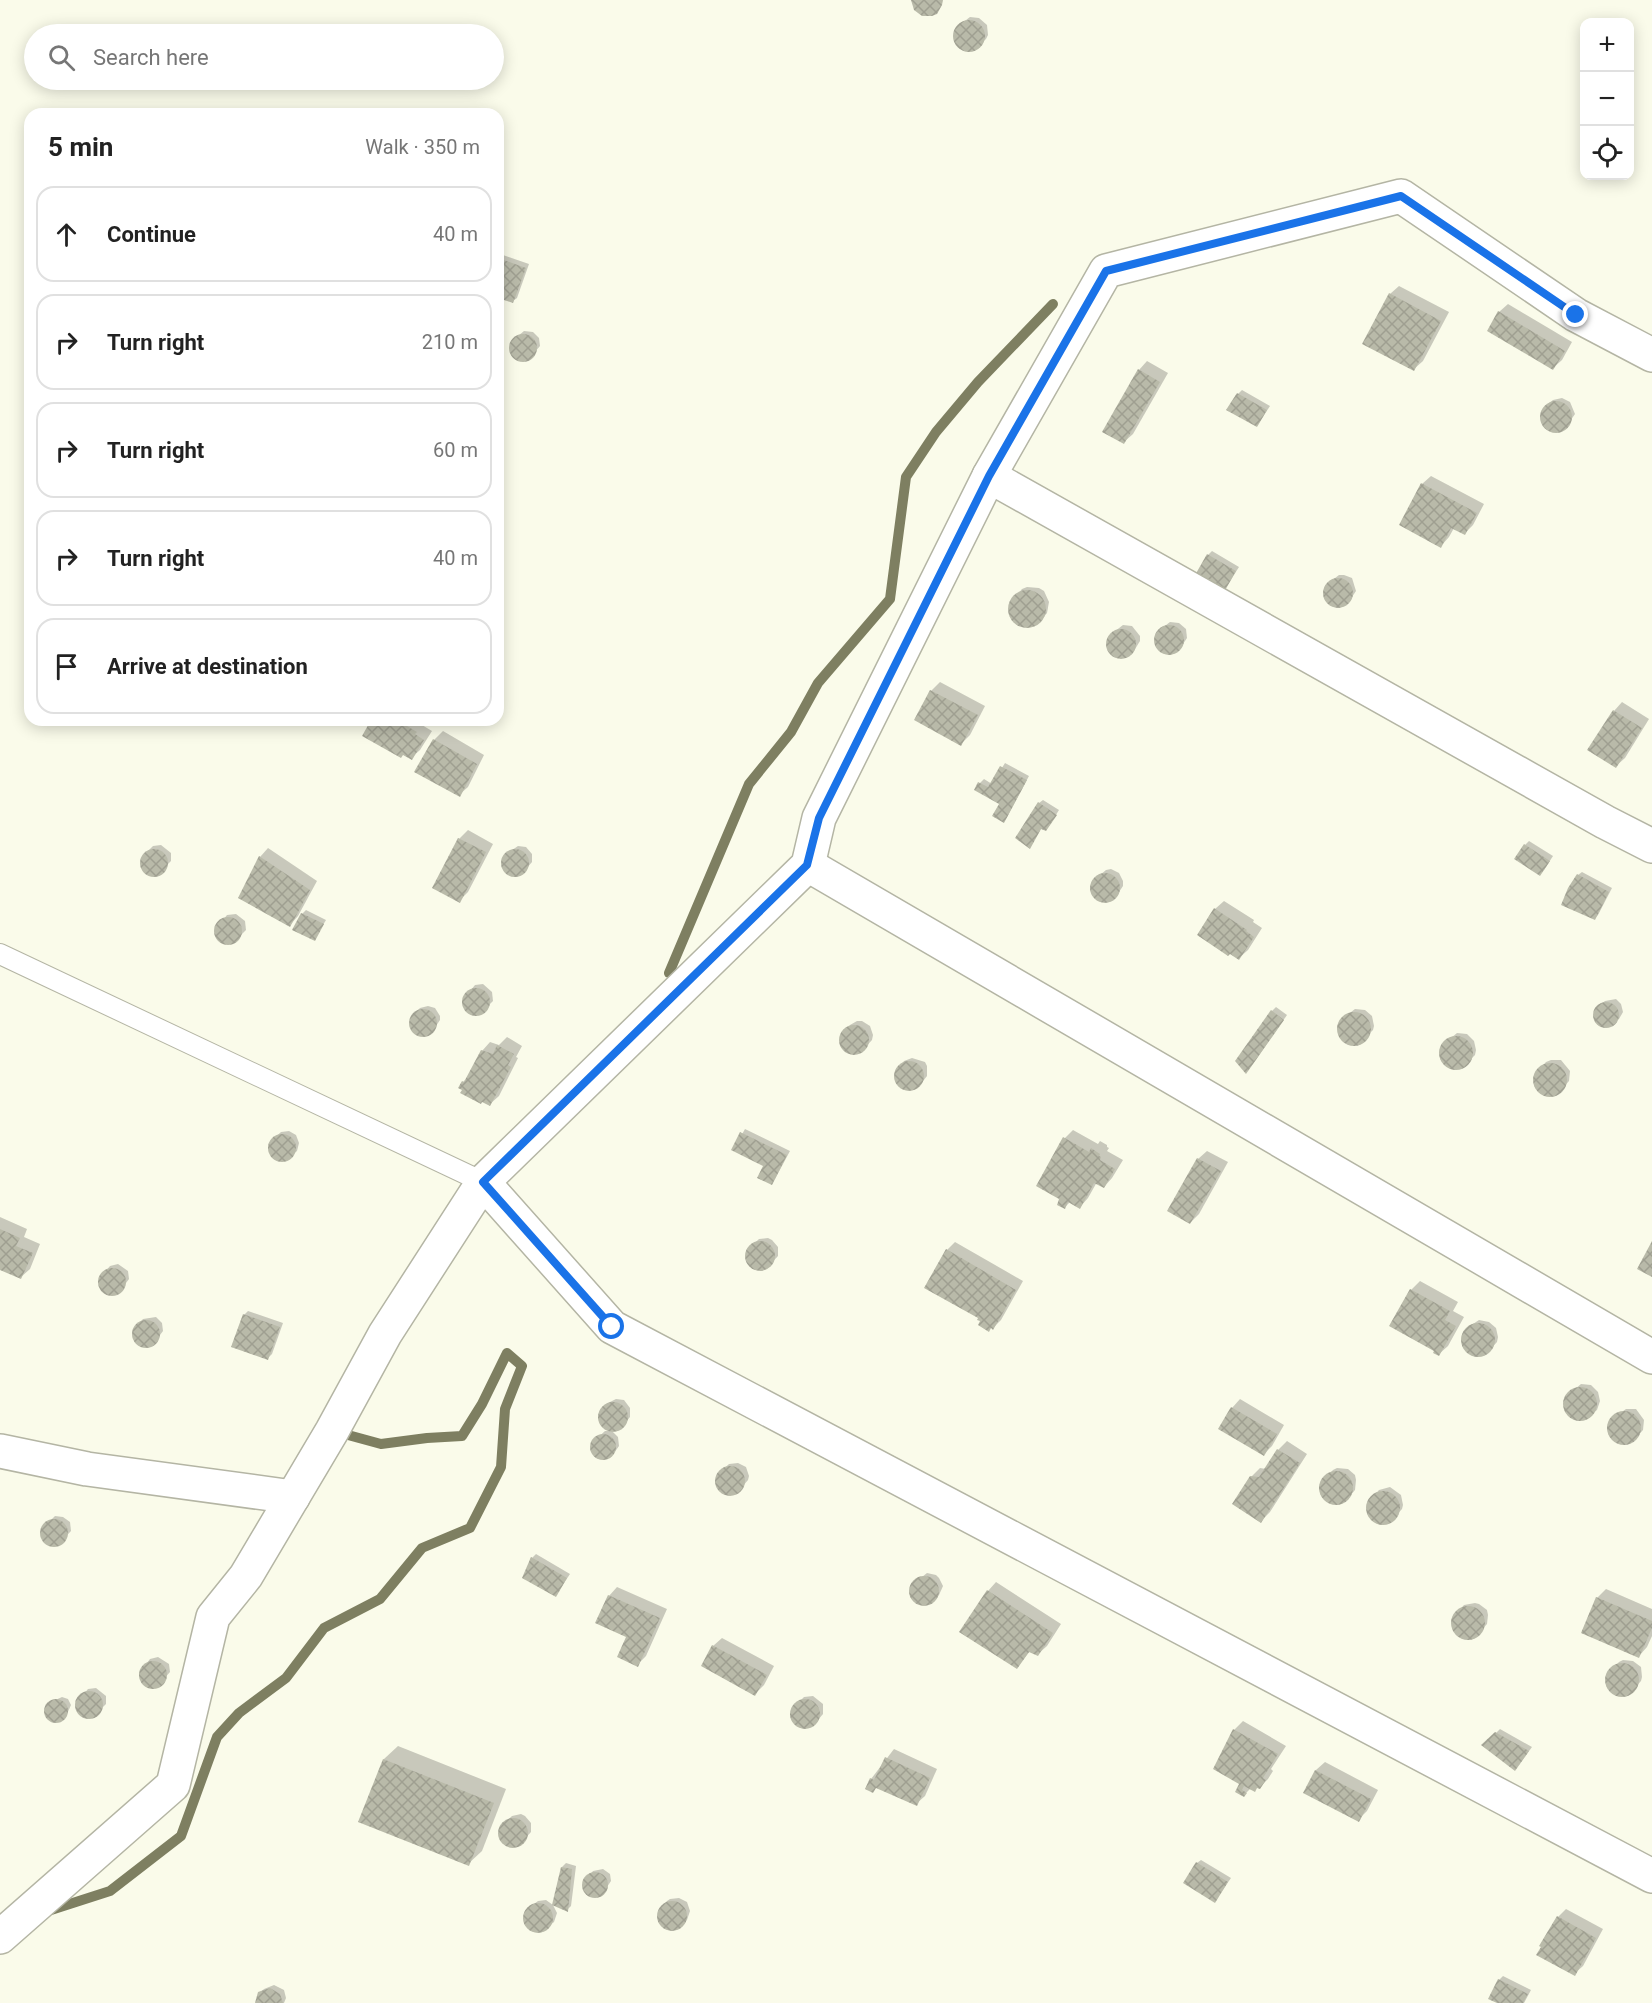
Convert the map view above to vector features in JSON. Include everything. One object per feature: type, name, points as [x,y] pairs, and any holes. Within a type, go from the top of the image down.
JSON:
[{"type":"street","points":[[0,1937],[173,1785],[213,1617],[246,1576],[332,1431],[385,1334],[483,1182],[807,865],[819,818],[989,476],[1106,271],[1401,196],[1576,315],[1652,355]]},
{"type":"street","points":[[989,476],[1605,822],[1652,846]]},
{"type":"street","points":[[807,865],[1652,1357]]},
{"type":"street","points":[[483,1182],[612,1327],[1652,1876]]},
{"type":"street","points":[[0,1451],[87,1469],[293,1497]]},
{"type":"lane","points":[[0,954],[483,1182]]},
{"type":"building","points":[[911,0],[943,0],[937,14],[922,16],[914,10]]},
{"type":"building","points":[[969,20],[980,25],[985,36],[980,47],[969,52],[958,47],[953,36],[958,25]]},
{"type":"building","points":[[504,260],[526,268],[513,303],[504,300]]},
{"type":"building","points":[[1389,293],[1441,321],[1414,371],[1362,344]]},
{"type":"building","points":[[1498,311],[1565,351],[1553,370],[1487,331]]},
{"type":"building","points":[[523,334],[533,338],[537,348],[533,358],[523,362],[513,358],[509,348],[513,338]]},
{"type":"building","points":[[1138,369],[1160,382],[1124,444],[1102,432]]},
{"type":"building","points":[[1237,393],[1267,410],[1257,427],[1226,410]]},
{"type":"building","points":[[1556,401],[1567,406],[1572,417],[1567,428],[1556,433],[1545,428],[1540,417],[1545,406]]},
{"type":"building","points":[[1421,483],[1477,513],[1465,535],[1451,528],[1441,548],[1399,525]]},
{"type":"building","points":[[1207,554],[1236,571],[1223,594],[1194,577]]},
{"type":"building","points":[[1338,578],[1349,582],[1353,593],[1349,604],[1338,608],[1327,604],[1323,593],[1327,582]]},
{"type":"building","points":[[1027,590],[1041,595],[1046,609],[1041,623],[1027,628],[1013,623],[1008,609],[1013,595]]},
{"type":"building","points":[[1169,625],[1180,629],[1184,640],[1180,651],[1169,655],[1158,651],[1154,640],[1158,629]]},
{"type":"building","points":[[1121,629],[1132,633],[1136,644],[1132,655],[1121,659],[1110,655],[1106,644],[1110,633]]},
{"type":"building","points":[[930,690],[978,715],[961,746],[914,720]]},
{"type":"building","points":[[1613,710],[1642,728],[1616,768],[1587,750]]},
{"type":"building","points":[[368,726],[407,726],[424,740],[412,760],[403,755],[401,758],[362,736]]},
{"type":"building","points":[[433,739],[477,764],[460,797],[414,772]]},
{"type":"building","points":[[1000,766],[1027,780],[1004,823],[992,816],[999,804],[974,790],[978,782],[988,787]]},
{"type":"building","points":[[1038,802],[1057,815],[1046,831],[1041,829],[1030,849],[1015,838]]},
{"type":"building","points":[[458,838],[486,852],[460,903],[432,888]]},
{"type":"building","points":[[1524,844],[1550,861],[1540,876],[1514,859]]},
{"type":"building","points":[[154,849],[164,853],[168,863],[164,873],[154,877],[144,873],[140,863],[144,853]]},
{"type":"building","points":[[515,849],[525,853],[529,863],[525,873],[515,877],[505,873],[501,863],[505,853]]},
{"type":"building","points":[[259,856],[310,890],[290,927],[238,898]]},
{"type":"building","points":[[1105,873],[1116,877],[1120,888],[1116,899],[1105,903],[1094,899],[1090,888],[1094,877]]},
{"type":"building","points":[[1577,874],[1609,892],[1595,920],[1561,905]]},
{"type":"building","points":[[1214,908],[1254,937],[1239,960],[1230,954],[1228,956],[1197,935]]},
{"type":"building","points":[[301,913],[324,924],[315,941],[292,930]]},
{"type":"building","points":[[228,917],[238,921],[242,931],[238,941],[228,945],[218,941],[214,931],[218,921]]},
{"type":"building","points":[[476,988],[486,992],[490,1002],[486,1012],[476,1016],[466,1012],[462,1002],[466,992]]},
{"type":"building","points":[[1606,1002],[1615,1006],[1619,1015],[1615,1024],[1606,1028],[1597,1024],[1593,1015],[1597,1006]]},
{"type":"building","points":[[423,1009],[433,1013],[437,1023],[433,1033],[423,1037],[413,1033],[409,1023],[413,1013]]},
{"type":"building","points":[[1271,1010],[1284,1020],[1246,1074],[1235,1061]]},
{"type":"building","points":[[1354,1012],[1366,1017],[1371,1029],[1366,1041],[1354,1046],[1342,1041],[1337,1029],[1342,1017]]},
{"type":"building","points":[[854,1025],[865,1029],[869,1040],[865,1051],[854,1055],[843,1051],[839,1040],[843,1029]]},
{"type":"building","points":[[1456,1036],[1468,1041],[1473,1053],[1468,1065],[1456,1070],[1444,1065],[1439,1053],[1444,1041]]},
{"type":"building","points":[[497,1045],[514,1054],[508,1065],[511,1067],[490,1106],[460,1093],[462,1090],[458,1088],[462,1081],[464,1082],[481,1050],[493,1054]]},
{"type":"building","points":[[909,1061],[920,1065],[924,1076],[920,1087],[909,1091],[898,1087],[894,1076],[898,1065]]},
{"type":"building","points":[[1550,1063],[1562,1068],[1567,1080],[1562,1092],[1550,1097],[1538,1092],[1533,1080],[1538,1068]]},
{"type":"building","points":[[740,1132],[787,1155],[772,1185],[757,1178],[763,1166],[731,1150]]},
{"type":"building","points":[[282,1134],[292,1138],[296,1148],[292,1158],[282,1162],[272,1158],[268,1148],[272,1138]]},
{"type":"building","points":[[1063,1137],[1089,1152],[1091,1148],[1100,1154],[1100,1160],[1115,1169],[1104,1188],[1094,1183],[1080,1209],[1068,1202],[1065,1209],[1057,1205],[1059,1199],[1036,1186]]},
{"type":"building","points":[[1197,1158],[1221,1171],[1190,1224],[1167,1211]]},
{"type":"building","points":[[0,1229],[20,1238],[16,1246],[33,1253],[21,1279],[0,1270]]},
{"type":"building","points":[[760,1241],[771,1245],[775,1256],[771,1267],[760,1271],[749,1267],[745,1256],[749,1245]]},
{"type":"building","points":[[1652,1241],[1652,1277],[1637,1269]]},
{"type":"building","points":[[946,1249],[1016,1290],[993,1330],[991,1328],[989,1332],[978,1325],[980,1321],[977,1320],[978,1318],[924,1288]]},
{"type":"building","points":[[112,1268],[122,1272],[126,1282],[122,1292],[112,1296],[102,1292],[98,1282],[102,1272]]},
{"type":"building","points":[[1410,1289],[1450,1311],[1445,1320],[1456,1326],[1439,1356],[1389,1326]]},
{"type":"building","points":[[243,1314],[280,1327],[268,1360],[231,1347]]},
{"type":"building","points":[[146,1320],[156,1324],[160,1334],[156,1344],[146,1348],[136,1344],[132,1334],[136,1324]]},
{"type":"building","points":[[1478,1323],[1490,1328],[1495,1340],[1490,1352],[1478,1357],[1466,1352],[1461,1340],[1466,1328]]},
{"type":"building","points":[[1580,1387],[1592,1392],[1597,1404],[1592,1416],[1580,1421],[1568,1416],[1563,1404],[1568,1392]]},
{"type":"building","points":[[613,1402],[624,1406],[628,1417],[624,1428],[613,1432],[602,1428],[598,1417],[602,1406]]},
{"type":"building","points":[[1231,1407],[1277,1434],[1264,1456],[1218,1429]]},
{"type":"building","points":[[1624,1411],[1636,1416],[1641,1428],[1636,1440],[1624,1445],[1612,1440],[1607,1428],[1612,1416]]},
{"type":"building","points":[[603,1434],[612,1438],[616,1447],[612,1456],[603,1460],[594,1456],[590,1447],[594,1438]]},
{"type":"building","points":[[1277,1449],[1300,1463],[1261,1523],[1232,1504],[1250,1476],[1259,1477]]},
{"type":"building","points":[[730,1466],[741,1470],[745,1481],[741,1492],[730,1496],[719,1492],[715,1481],[719,1470]]},
{"type":"building","points":[[1336,1471],[1348,1476],[1353,1488],[1348,1500],[1336,1505],[1324,1500],[1319,1488],[1324,1476]]},
{"type":"building","points":[[1383,1491],[1395,1496],[1400,1508],[1395,1520],[1383,1525],[1371,1520],[1366,1508],[1371,1496]]},
{"type":"building","points":[[54,1519],[64,1523],[68,1533],[64,1543],[54,1547],[44,1543],[40,1533],[44,1523]]},
{"type":"building","points":[[531,1557],[567,1578],[556,1597],[522,1578]]},
{"type":"building","points":[[924,1576],[935,1580],[939,1591],[935,1602],[924,1606],[913,1602],[909,1591],[913,1580]]},
{"type":"building","points":[[987,1590],[1053,1633],[1038,1656],[1029,1652],[1017,1669],[959,1632]]},
{"type":"building","points":[[608,1595],[660,1618],[638,1667],[617,1657],[626,1637],[595,1623]]},
{"type":"building","points":[[1596,1597],[1652,1621],[1652,1628],[1639,1658],[1581,1633]]},
{"type":"building","points":[[1468,1606],[1480,1611],[1485,1623],[1480,1635],[1468,1640],[1456,1635],[1451,1623],[1456,1611]]},
{"type":"building","points":[[712,1645],[767,1675],[755,1696],[701,1666]]},
{"type":"building","points":[[153,1661],[163,1665],[167,1675],[163,1685],[153,1689],[143,1685],[139,1675],[143,1665]]},
{"type":"building","points":[[1622,1663],[1634,1668],[1639,1680],[1634,1692],[1622,1697],[1610,1692],[1605,1680],[1610,1668]]},
{"type":"building","points":[[89,1691],[99,1695],[103,1705],[99,1715],[89,1719],[79,1715],[75,1705],[79,1695]]},
{"type":"building","points":[[56,1699],[61,1700],[67,1706],[67,1716],[61,1722],[56,1723],[51,1722],[45,1716],[44,1711],[45,1706],[51,1700]]},
{"type":"building","points":[[805,1699],[816,1703],[820,1714],[816,1725],[805,1729],[794,1725],[790,1714],[794,1703]]},
{"type":"building","points":[[1233,1729],[1278,1754],[1263,1778],[1266,1780],[1260,1789],[1257,1788],[1255,1792],[1244,1786],[1242,1790],[1247,1793],[1244,1797],[1235,1792],[1239,1784],[1213,1769]]},
{"type":"building","points":[[1495,1732],[1529,1751],[1515,1771],[1481,1745]]},
{"type":"building","points":[[885,1757],[930,1778],[917,1806],[876,1788],[873,1793],[865,1789],[870,1778],[874,1780]]},
{"type":"building","points":[[383,1759],[494,1803],[469,1866],[358,1822]]},
{"type":"building","points":[[1315,1770],[1371,1799],[1359,1822],[1303,1793]]},
{"type":"building","points":[[513,1818],[524,1822],[528,1833],[524,1844],[513,1848],[502,1844],[498,1833],[502,1822]]},
{"type":"building","points":[[1196,1862],[1228,1882],[1215,1903],[1183,1883]]},
{"type":"building","points":[[561,1867],[572,1869],[568,1912],[552,1905]]},
{"type":"building","points":[[595,1872],[604,1876],[608,1885],[604,1894],[595,1898],[586,1894],[582,1885],[586,1876]]},
{"type":"building","points":[[672,1901],[683,1905],[687,1916],[683,1927],[672,1931],[661,1927],[657,1916],[661,1905]]},
{"type":"building","points":[[538,1903],[549,1907],[553,1918],[549,1929],[538,1933],[527,1929],[523,1918],[527,1907]]},
{"type":"building","points":[[1557,1916],[1596,1938],[1575,1976],[1536,1955]]},
{"type":"building","points":[[1498,1979],[1528,1994],[1523,2003],[1497,2003],[1488,1999]]},
{"type":"building","points":[[270,1988],[280,1994],[283,2003],[255,2003],[258,1992]]},
{"type":"waterway","points":[[669,973],[749,784],[791,732],[818,683],[890,599],[906,477],[936,432],[978,382],[1053,304]]},
{"type":"waterway","points":[[51,1910],[110,1891],[181,1836],[217,1737],[239,1713],[286,1678],[324,1628],[380,1599],[422,1548],[470,1528],[501,1467],[505,1409],[522,1366],[507,1353],[482,1404],[462,1436],[381,1444],[337,1432]]},
{"type":"route","points":[[612,1327],[483,1182],[807,865],[819,818],[989,476],[1106,271],[1401,196],[1576,315]]}]
